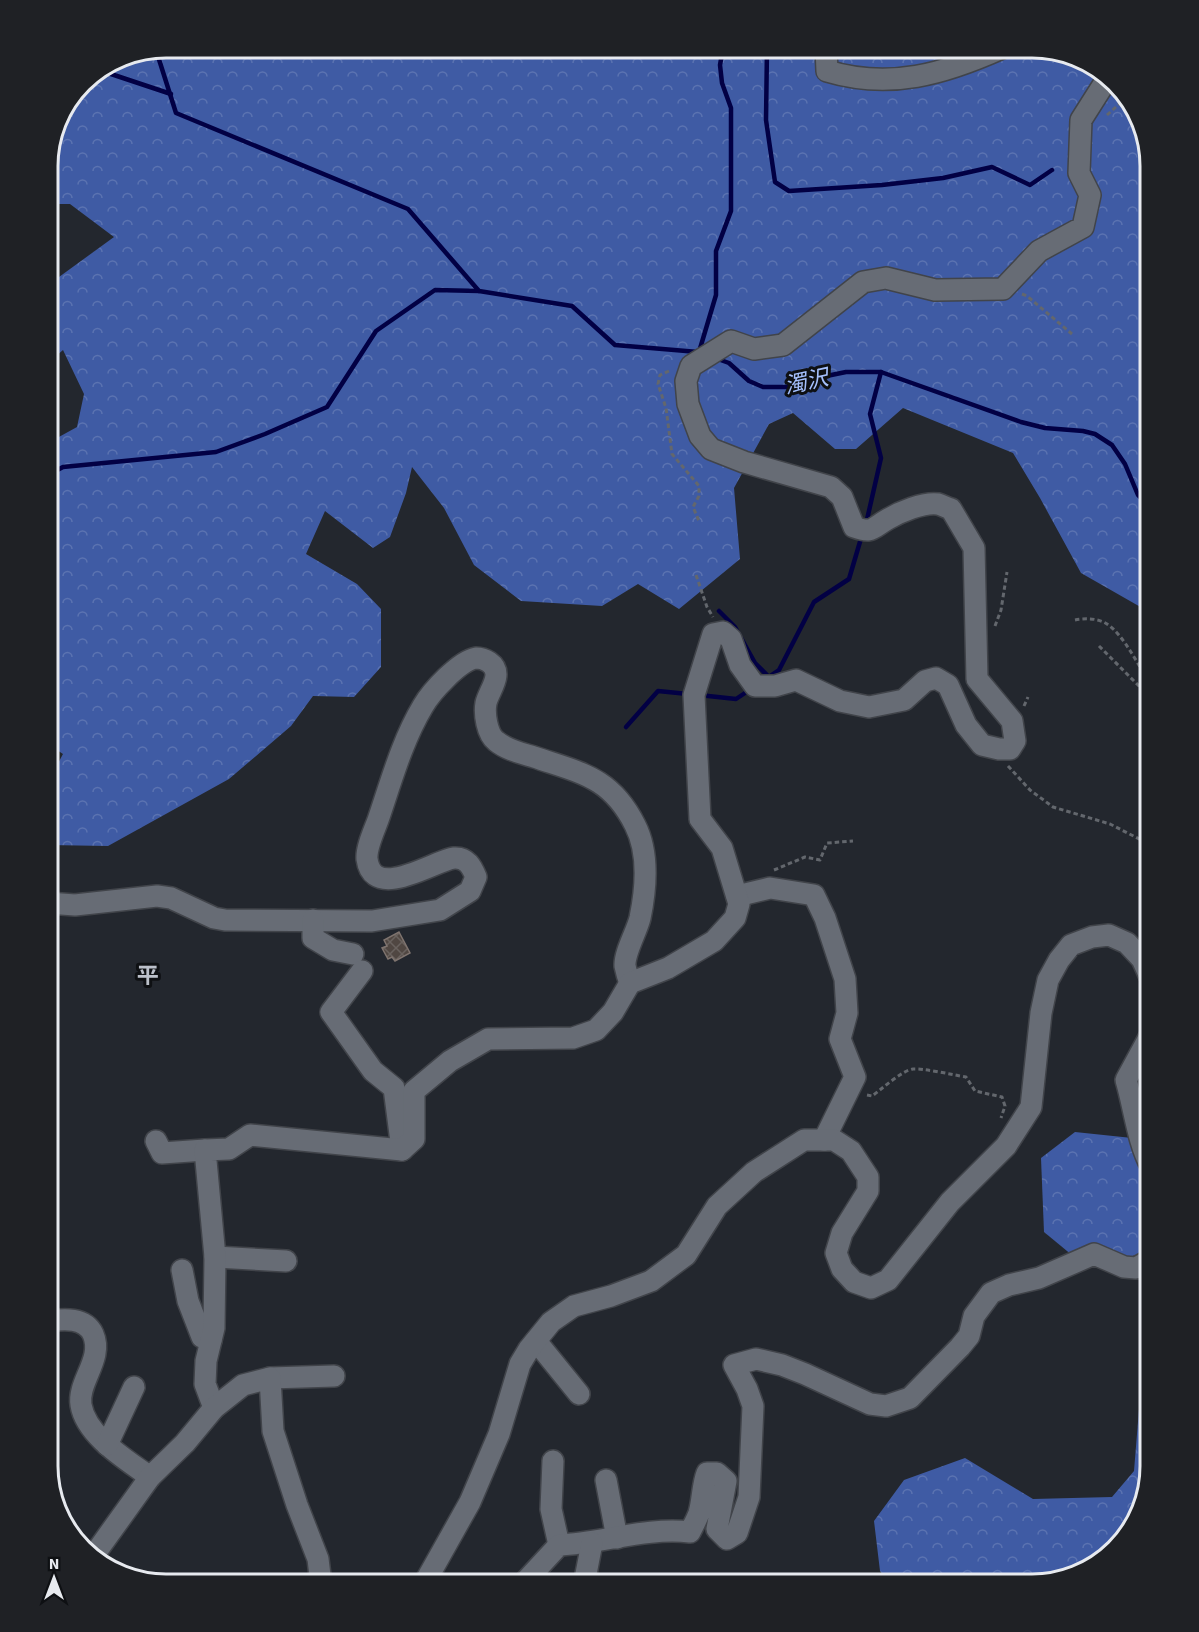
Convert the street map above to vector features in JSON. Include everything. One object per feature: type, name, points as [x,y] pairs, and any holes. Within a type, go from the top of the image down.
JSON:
[{"type":"street","points":[[826,59],[827,71],[848,78],[888,80],[934,73],[962,66],[978,59]]},
{"type":"street","points":[[156,1141],[162,1153],[229,1149],[250,1135],[311,1140],[359,1148],[402,1150],[414,1139],[414,1091],[450,1061],[488,1039],[573,1038],[596,1030],[613,1012],[630,983],[668,968],[714,941],[735,918],[739,904],[722,848],[700,819],[694,695],[713,634],[723,633],[731,639],[740,665],[755,686],[775,686],[796,680],[840,701],[869,707],[904,700],[926,681],[936,678],[948,685],[966,725],[982,745],[1010,749],[1015,741],[1012,721],[977,679],[974,548],[951,509],[937,504],[920,507],[886,520],[875,529],[865,531],[854,527],[843,497],[831,487],[744,462],[711,449],[700,436],[688,404],[686,381],[694,364],[731,341],[754,349],[783,345],[863,282],[886,278],[935,290],[1003,289],[1039,251],[1083,227],[1090,195],[1078,173],[1081,120],[1103,85]]},
{"type":"street","points":[[58,904],[75,905],[158,896],[171,898],[214,918],[225,920],[372,921],[440,910],[470,891],[476,877],[471,865],[454,858],[417,873],[397,878],[380,877],[372,871],[367,859],[371,840],[402,751],[423,705],[458,667],[476,658],[486,660],[493,665],[496,675],[486,704],[487,726],[494,740],[510,750],[595,778],[619,798],[636,826],[645,850],[644,895],[625,963],[630,983]]},
{"type":"street","points":[[737,896],[770,888],[814,895],[825,918],[845,979],[847,1013],[840,1039],[855,1077],[824,1140]]},
{"type":"street","points":[[313,920],[313,938],[358,962],[331,1012],[373,1071],[394,1088],[402,1150]]},
{"type":"street","points":[[430,1573],[470,1502],[499,1434],[520,1364],[551,1322],[574,1306],[611,1296],[651,1281],[686,1255],[717,1206],[754,1172],[804,1140],[834,1140],[851,1151],[868,1177],[868,1191],[842,1233],[836,1253],[842,1269],[854,1282],[871,1288],[888,1280],[950,1202],[1006,1146],[1031,1107],[1041,1013],[1048,980],[1059,960],[1071,945],[1092,937],[1109,935],[1127,943],[1140,957]]},
{"type":"street","points":[[1140,1054],[1126,1080],[1140,1115]]},
{"type":"street","points":[[359,1148],[369,1143],[375,1128]]},
{"type":"street","points":[[205,1150],[215,1257],[214,1328],[206,1361],[205,1384],[214,1408]]},
{"type":"street","points":[[533,1573],[559,1545],[592,1543],[654,1532],[690,1532],[699,1514],[702,1485],[707,1473],[717,1473],[726,1480],[717,1528],[727,1539],[737,1533],[749,1497],[753,1406],[734,1365],[756,1359],[782,1365],[870,1404],[886,1406],[910,1398],[960,1347],[969,1336],[974,1316],[991,1293],[1010,1285],[1039,1278],[1094,1254],[1124,1267],[1136,1268],[1140,1266]]},
{"type":"street","points":[[215,1257],[286,1261]]},
{"type":"street","points":[[182,1270],[188,1301],[202,1337],[211,1340]]},
{"type":"street","points":[[58,1319],[82,1322],[90,1329],[95,1339],[96,1351],[81,1398],[81,1406],[87,1420],[100,1440],[150,1477]]},
{"type":"street","points":[[536,1341],[579,1394]]},
{"type":"street","points":[[98,1549],[150,1477],[185,1443],[214,1408],[243,1385],[270,1378],[334,1376]]},
{"type":"street","points":[[270,1378],[273,1431],[297,1505],[318,1559],[320,1573]]},
{"type":"street","points":[[107,1445],[134,1387]]},
{"type":"street","points":[[553,1461],[551,1509],[559,1545]]},
{"type":"street","points":[[606,1480],[617,1538]]},
{"type":"street","points":[[586,1573],[592,1543]]},
{"type":"path","points":[[1102,120],[1120,104]]},
{"type":"path","points":[[1003,289],[1027,296],[1072,334]]},
{"type":"path","points":[[694,364],[660,375],[658,384],[666,408],[672,454],[699,486],[699,496],[693,507],[699,521]]},
{"type":"path","points":[[976,649],[992,635],[1001,610],[1007,572]]},
{"type":"path","points":[[696,574],[707,607],[723,633]]},
{"type":"path","points":[[1075,620],[1088,618],[1106,623],[1118,634],[1140,668]]},
{"type":"path","points":[[1099,646],[1140,687]]},
{"type":"path","points":[[991,747],[1030,790],[1053,807],[1110,824],[1140,839]]},
{"type":"path","points":[[769,872],[805,857],[820,860],[827,843],[853,842]]},
{"type":"path","points":[[848,1091],[872,1096],[912,1069],[966,1077],[975,1091],[1002,1097],[1005,1106],[999,1124]]},
{"type":"green space","points":[[160,59],[1039,59],[1067,64],[1092,77],[1109,90],[1132,125],[1140,153],[1140,607],[1081,573],[1013,453],[903,408],[856,449],[835,449],[793,413],[769,424],[734,488],[740,559],[679,609],[638,584],[602,606],[521,601],[474,565],[444,508],[412,467],[406,493],[390,537],[373,548],[325,511],[306,554],[357,584],[381,609],[381,667],[354,697],[313,696],[291,726],[229,779],[108,846],[58,845],[59,762],[63,754],[59,751],[59,437],[77,427],[84,394],[63,350],[59,354],[59,277],[114,237],[70,204],[59,204],[59,153],[64,132],[77,107],[95,85],[113,73],[139,62]]},
{"type":"green space","points":[[1075,1132],[1140,1139],[1140,1276],[1084,1265],[1044,1232],[1041,1158]]},
{"type":"green space","points":[[1140,1397],[1140,1479],[1137,1493],[1118,1531],[1098,1551],[1074,1565],[1046,1573],[882,1574],[880,1571],[874,1521],[904,1480],[965,1458],[1033,1499],[1112,1497],[1134,1471]]},
{"type":"building","points":[[399,932],[410,953],[395,961],[392,957],[388,959],[382,948],[387,946],[384,940]]},
{"type":"waterway","points":[[159,59],[176,113],[408,209],[479,291],[572,306],[615,345],[698,352]]},
{"type":"waterway","name":"濁沢","points":[[699,352],[716,295],[716,251],[731,211],[731,108],[722,83],[721,59]]},
{"type":"waterway","points":[[767,59],[766,120],[775,182],[789,191],[882,185],[943,178],[992,167],[1030,185],[1052,170]]},
{"type":"waterway","points":[[111,74],[171,94]]},
{"type":"waterway","points":[[59,469],[216,452],[265,434],[327,407],[376,331],[435,290],[479,291]]},
{"type":"waterway","name":"濁沢","points":[[715,358],[729,363],[749,381],[763,387],[788,387],[807,380],[846,372],[881,372],[1021,422],[1045,428],[1095,434],[1112,445],[1125,464],[1140,497]]},
{"type":"waterway","points":[[866,524],[881,458],[870,414],[881,372]]},
{"type":"waterway","points":[[767,678],[779,670],[814,602],[849,579],[862,535]]},
{"type":"waterway","points":[[719,611],[735,627],[755,663],[769,677]]},
{"type":"waterway","points":[[699,695],[736,699],[751,689]]},
{"type":"waterway","points":[[626,727],[658,691],[688,694]]},
{"type":"district","name":"平","points":[[148,975]]}]
